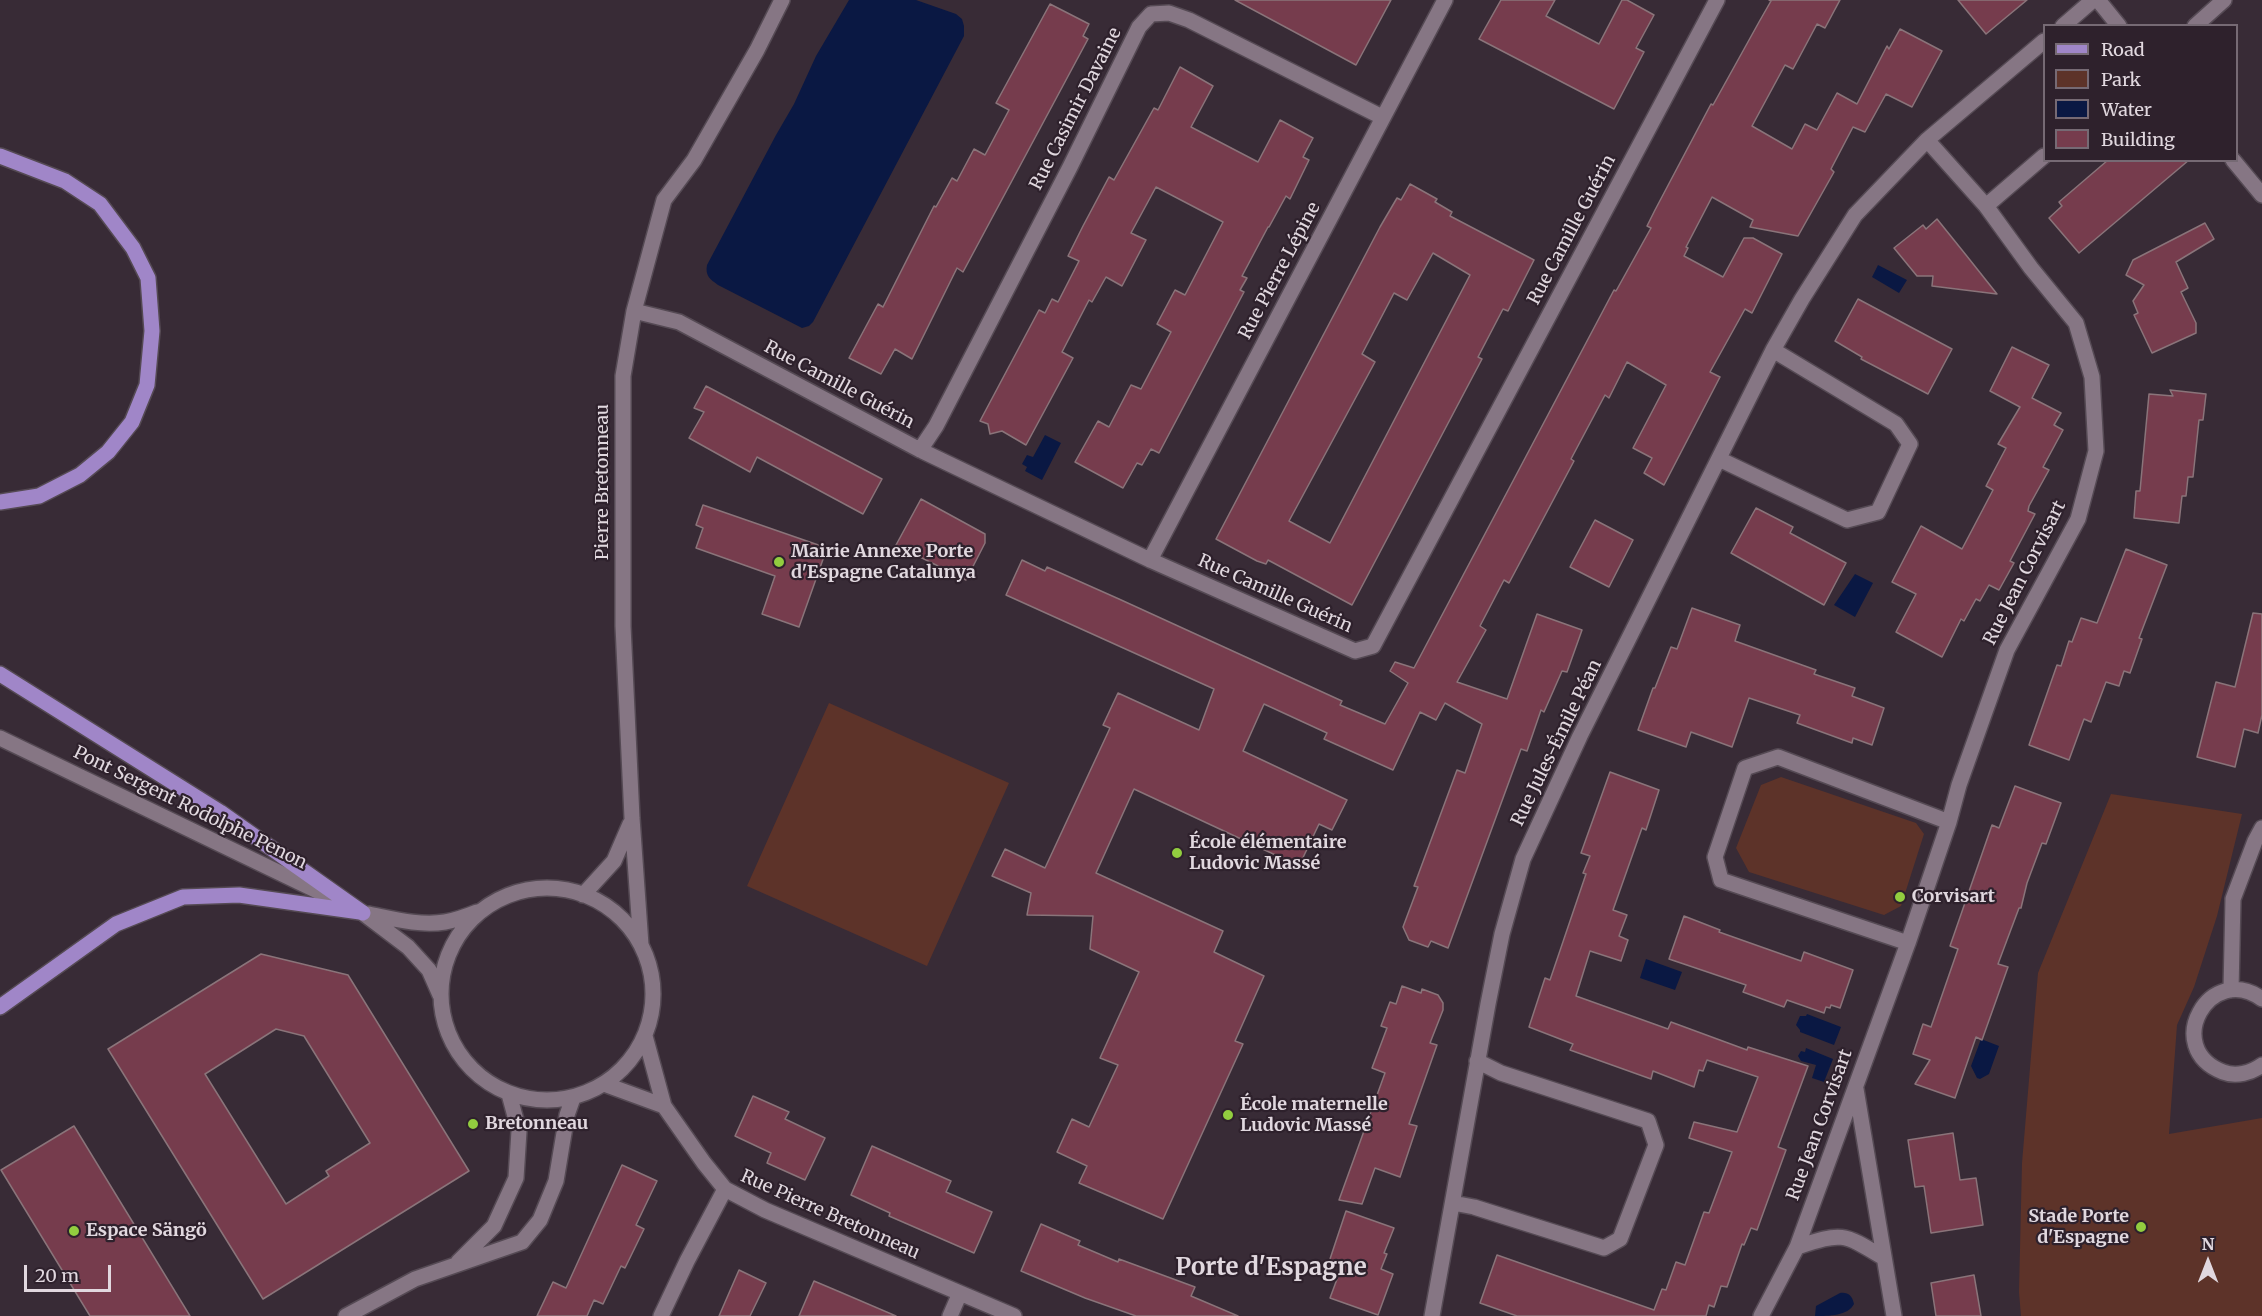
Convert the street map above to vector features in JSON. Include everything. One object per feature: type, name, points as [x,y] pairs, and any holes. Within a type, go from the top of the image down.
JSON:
[{"type":"main road","points":[[0,156],[65,181],[100,204],[133,248],[148,278],[152,331],[147,385],[132,422],[108,452],[80,475],[39,496],[0,502]]},
{"type":"main road","points":[[0,674],[220,812],[363,913]]},
{"type":"main road","points":[[0,1007],[116,924],[183,897],[239,895],[363,913]]},
{"type":"street","name":"Pierre Bretonneau","points":[[641,945],[632,818],[623,626],[623,376],[634,310],[664,200],[694,160],[757,50],[782,0]]},
{"type":"street","name":"Rue Pierre Lépine","points":[[1150,560],[1445,0]]},
{"type":"street","name":"Rue Camille Guérin","points":[[634,310],[679,322],[921,450],[1150,560],[1355,651],[1373,646],[1717,0]]},
{"type":"street","points":[[2065,24],[2095,0],[2117,24]]},
{"type":"street","points":[[2197,24],[2224,0]]},
{"type":"street","name":"Rue Casimir Davaine","points":[[921,450],[936,426],[1070,167],[1138,27],[1151,14],[1169,13],[1189,20],[1382,117]]},
{"type":"street","name":"Rue Jules-Émile Péan","points":[[1432,1316],[1502,934],[1523,859],[1580,736],[1773,350],[1855,215],[1926,140],[2043,42]]},
{"type":"street","name":"Rue Jean Corvisart","points":[[1761,1316],[1797,1247],[1908,943],[1949,822],[1959,785],[2007,650],[2078,519],[2096,451],[2092,377],[2076,323],[2031,268],[1986,206],[1926,140]]},
{"type":"street","points":[[1986,206],[2043,157]]},
{"type":"street","points":[[2235,162],[2262,193]]},
{"type":"street","points":[[1719,459],[1847,520],[1878,512],[1910,444],[1896,424],[1773,350]]},
{"type":"street","name":"Pont Sergent Rodolphe Penon","points":[[0,738],[363,913],[408,947],[429,970],[440,995]]},
{"type":"street","points":[[1908,943],[1721,880],[1715,857],[1736,792],[1745,768],[1778,758],[1949,822]]},
{"type":"street","name":"Pierre Bretonneau","points":[[583,895],[614,861],[632,818]]},
{"type":"street","points":[[2232,990],[2233,899],[2262,828]]},
{"type":"street","points":[[556,889],[583,895],[614,912],[629,927],[641,945],[651,974],[653,1005],[645,1036],[628,1063],[604,1084],[573,1098],[541,1101],[509,1094],[481,1078],[459,1055],[445,1027],[440,995],[445,964],[458,935],[480,912],[503,897],[530,890],[556,889]]},
{"type":"street","name":"Pont Sergent Rodolphe Penon","points":[[363,913],[410,923],[422,923],[445,922],[480,912]]},
{"type":"street","points":[[2262,999],[2246,990],[2218,993],[2199,1011],[2194,1024],[2197,1050],[2215,1069],[2228,1074],[2241,1075],[2262,1065]]},
{"type":"street","name":"Rue Pierre Bretonneau","points":[[645,1036],[664,1106],[725,1189],[765,1210],[1014,1316]]},
{"type":"street","points":[[1453,1203],[1474,1207],[1604,1248],[1620,1239],[1656,1145],[1648,1121],[1501,1073],[1477,1061]]},
{"type":"street","points":[[604,1084],[664,1106]]},
{"type":"street","points":[[1855,1086],[1894,1316]]},
{"type":"street","points":[[456,1264],[494,1226],[516,1178],[519,1131],[509,1094]]},
{"type":"street","points":[[346,1316],[415,1279],[522,1242],[540,1220],[556,1181],[567,1115],[573,1098]]},
{"type":"street","points":[[661,1316],[725,1189]]},
{"type":"street","points":[[1797,1247],[1830,1236],[1852,1238],[1884,1258]]},
{"type":"street","points":[[950,1316],[960,1293]]},
{"type":"green space","points":[[829,703],[1009,783],[927,966],[747,886]]},
{"type":"green space","points":[[1781,777],[1916,823],[1924,834],[1901,906],[1884,915],[1749,872],[1736,848],[1761,785]]},
{"type":"green space","points":[[2111,794],[2242,814],[2217,916],[2194,987],[2177,1025],[2169,1134],[2262,1118],[2262,1316],[2021,1316],[2019,1292],[2022,1163],[2038,973]]},
{"type":"water","points":[[849,0],[916,0],[956,14],[962,19],[964,36],[813,322],[802,328],[718,285],[709,277],[707,265],[794,104],[816,56]]},
{"type":"water","points":[[1878,265],[1907,280],[1899,293],[1872,277]]},
{"type":"water","points":[[1045,435],[1061,443],[1042,480],[1025,471],[1027,467],[1022,464],[1027,455],[1033,457]]},
{"type":"water","points":[[1855,574],[1873,583],[1855,617],[1834,605]]},
{"type":"water","points":[[1646,959],[1682,972],[1675,990],[1640,978]]},
{"type":"water","points":[[1807,1014],[1841,1027],[1834,1045],[1800,1032],[1796,1025],[1800,1016]]},
{"type":"water","points":[[1981,1039],[1999,1046],[1989,1074],[1980,1079],[1977,1078],[1971,1066]]},
{"type":"water","points":[[1806,1048],[1833,1059],[1824,1082],[1812,1078],[1816,1065],[1801,1061],[1798,1056],[1801,1051],[1805,1052]]},
{"type":"water","points":[[1840,1293],[1851,1296],[1854,1304],[1851,1308],[1838,1314],[1815,1316],[1816,1306]]},
{"type":"building","points":[[1235,0],[1391,0],[1356,65]]},
{"type":"building","points":[[1501,0],[1555,0],[1546,16],[1599,44],[1622,0],[1627,0],[1654,15],[1636,48],[1644,52],[1614,109],[1479,39]]},
{"type":"building","points":[[1769,0],[1840,0],[1825,28],[1817,24],[1793,69],[1785,65],[1752,126],[1792,149],[1805,124],[1817,130],[1837,93],[1857,104],[1887,46],[1889,49],[1900,29],[1942,51],[1912,107],[1886,94],[1865,132],[1853,127],[1831,169],[1834,172],[1798,236],[1750,227],[1753,220],[1712,197],[1686,247],[1688,248],[1684,256],[1723,277],[1744,238],[1753,238],[1782,254],[1752,313],[1745,309],[1710,372],[1720,377],[1664,485],[1644,473],[1652,458],[1633,448],[1666,385],[1627,362],[1609,398],[1605,395],[1571,459],[1574,461],[1509,583],[1504,580],[1480,626],[1486,630],[1457,682],[1507,699],[1537,614],[1582,630],[1567,672],[1562,671],[1544,712],[1541,710],[1527,751],[1521,749],[1448,948],[1431,941],[1428,947],[1409,940],[1403,927],[1418,887],[1414,886],[1457,770],[1465,773],[1482,724],[1445,703],[1436,720],[1420,712],[1393,770],[1324,739],[1327,733],[1264,704],[1243,751],[1347,800],[1332,830],[1319,824],[1299,866],[1134,789],[1096,873],[1223,931],[1214,952],[1264,976],[1235,1041],[1243,1044],[1163,1219],[1079,1183],[1087,1166],[1057,1152],[1072,1119],[1089,1127],[1118,1065],[1100,1058],[1139,972],[1090,949],[1093,916],[1027,915],[1031,893],[992,876],[1005,849],[1045,868],[1110,728],[1103,725],[1118,693],[1199,730],[1214,689],[1006,595],[1022,560],[1045,571],[1047,567],[1119,599],[1342,701],[1340,705],[1385,724],[1408,683],[1390,671],[1395,662],[1414,668],[1614,290],[1616,291],[1651,228],[1647,226],[1655,210],[1711,104],[1713,105],[1771,1]]},
{"type":"building","points":[[1958,0],[2027,0],[1986,34]]},
{"type":"building","points":[[1050,4],[1089,24],[1083,36],[1088,39],[963,272],[957,268],[912,359],[895,349],[881,374],[849,358],[878,304],[883,307],[934,206],[936,207],[952,178],[957,181],[974,149],[985,155],[1009,110],[996,103]]},
{"type":"building","points":[[1180,67],[1213,86],[1191,127],[1258,162],[1280,120],[1313,138],[1303,157],[1309,160],[1290,199],[1286,196],[1242,276],[1247,278],[1240,290],[1244,292],[1159,453],[1151,449],[1142,465],[1137,463],[1123,488],[1075,462],[1098,421],[1109,427],[1131,385],[1141,389],[1171,332],[1157,324],[1175,290],[1185,295],[1223,222],[1156,187],[1131,233],[1146,240],[1122,286],[1106,277],[1092,302],[1089,300],[1062,352],[1073,358],[1026,445],[1002,431],[990,434],[988,424],[980,421],[1039,310],[1045,313],[1052,299],[1058,302],[1079,261],[1068,256],[1083,226],[1109,177],[1114,180],[1154,108],[1158,110]]},
{"type":"building","points":[[2106,162],[2187,162],[2079,253],[2049,218],[2062,206],[2059,202]]},
{"type":"building","points":[[1410,184],[1437,199],[1435,202],[1452,212],[1450,216],[1534,260],[1508,311],[1503,309],[1478,357],[1482,359],[1352,605],[1268,560],[1266,564],[1257,561],[1216,539],[1380,227],[1397,198],[1401,200]],"holes":[[[1433,253],[1470,275],[1330,543],[1289,521],[1375,362],[1362,354],[1394,293],[1407,300]]]},
{"type":"building","points":[[1937,219],[1997,294],[1932,286],[1933,276],[1917,276],[1894,248],[1923,225],[1926,229]]},
{"type":"building","points":[[2205,223],[2214,239],[2176,262],[2188,288],[2181,292],[2196,323],[2196,333],[2152,353],[2134,315],[2138,313],[2133,301],[2144,285],[2126,275],[2133,260]]},
{"type":"building","points":[[1858,299],[1952,349],[1928,394],[1861,359],[1862,357],[1835,341]]},
{"type":"building","points":[[2012,347],[2049,365],[2032,398],[2061,413],[2054,425],[2063,430],[2043,467],[2049,470],[2029,506],[2028,511],[2035,514],[2010,561],[2014,563],[1999,590],[1989,585],[1980,601],[1976,599],[1964,621],[1961,619],[1942,657],[1896,632],[1916,594],[1892,582],[1921,526],[1962,549],[1993,490],[1986,486],[2006,448],[1998,444],[2020,407],[1990,391]]},
{"type":"building","points":[[706,386],[882,479],[863,514],[757,457],[750,472],[689,438],[704,412],[694,408]]},
{"type":"building","points":[[2170,390],[2206,394],[2203,420],[2199,420],[2193,477],[2188,477],[2186,496],[2182,496],[2179,523],[2134,518],[2136,491],[2140,491],[2149,394],[2173,396]]},
{"type":"building","points":[[921,499],[985,534],[985,543],[966,580],[896,545]]},
{"type":"building","name":"Mairie Annexe Porte d'Espagne Catalunya","points":[[703,505],[827,548],[799,627],[762,614],[775,576],[696,548],[703,528],[696,525]]},
{"type":"building","points":[[1756,508],[1793,527],[1790,533],[1846,563],[1824,605],[1731,553]]},
{"type":"building","points":[[1595,520],[1633,540],[1609,587],[1570,567]]},
{"type":"building","points":[[2126,549],[2167,565],[2139,638],[2142,639],[2130,673],[2124,671],[2119,686],[2106,682],[2091,722],[2084,719],[2069,760],[2029,745],[2057,665],[2061,666],[2069,641],[2072,642],[2081,618],[2097,623]]},
{"type":"building","points":[[1692,608],[1740,625],[1735,641],[1816,670],[1814,674],[1855,688],[1852,696],[1884,708],[1872,745],[1853,738],[1852,743],[1797,723],[1800,715],[1749,698],[1732,747],[1691,732],[1686,747],[1638,730],[1671,647],[1677,649]]},
{"type":"building","points":[[2253,613],[2262,614],[2262,715],[2258,733],[2244,729],[2235,767],[2197,757],[2216,682],[2235,687]]},
{"type":"building","points":[[1610,772],[1659,790],[1646,830],[1642,828],[1613,910],[1627,915],[1619,936],[1628,940],[1621,961],[1590,951],[1576,996],[1668,1029],[1671,1022],[1747,1050],[1748,1047],[1808,1066],[1778,1147],[1786,1150],[1757,1230],[1751,1228],[1744,1245],[1742,1244],[1727,1287],[1721,1286],[1714,1307],[1709,1305],[1706,1316],[1517,1316],[1480,1303],[1497,1255],[1654,1310],[1662,1289],[1666,1290],[1676,1262],[1685,1265],[1704,1212],[1709,1213],[1732,1152],[1689,1138],[1694,1122],[1737,1132],[1758,1077],[1707,1060],[1703,1071],[1699,1070],[1694,1087],[1653,1071],[1651,1079],[1570,1050],[1573,1044],[1529,1027],[1545,978],[1550,980],[1586,874],[1583,873],[1590,856],[1581,853]]},
{"type":"building","points":[[2015,786],[2061,803],[2046,844],[2042,843],[2027,883],[2021,908],[2019,908],[1998,964],[2008,967],[1982,1040],[1976,1037],[1955,1098],[1915,1084],[1930,1060],[1913,1054],[1923,1024],[1931,1027],[1958,949],[1950,946],[1992,825],[1999,828]]},
{"type":"building","points":[[1684,916],[1720,930],[1719,932],[1801,961],[1804,952],[1853,970],[1840,1008],[1831,1005],[1830,1008],[1826,1007],[1824,1013],[1787,1000],[1784,1007],[1743,992],[1746,985],[1669,959]]},
{"type":"building","points":[[261,954],[348,975],[469,1171],[263,1299],[108,1049]],"holes":[[[276,1029],[304,1036],[370,1143],[326,1171],[329,1176],[286,1204],[205,1074]]]},
{"type":"building","points":[[1402,986],[1421,993],[1422,989],[1438,995],[1443,1003],[1443,1010],[1430,1043],[1437,1045],[1409,1124],[1417,1126],[1400,1177],[1375,1168],[1362,1204],[1339,1200],[1385,1073],[1372,1068],[1387,1028],[1381,1026],[1390,1002],[1396,1004]]},
{"type":"building","points":[[753,1096],[789,1112],[785,1119],[825,1138],[805,1180],[767,1163],[771,1153],[735,1136]]},
{"type":"building","points":[[74,1126],[190,1316],[90,1316],[1,1170]]},
{"type":"building","points":[[1953,1133],[1960,1180],[1976,1178],[1983,1225],[1931,1233],[1924,1186],[1915,1187],[1908,1140]]},
{"type":"building","points":[[872,1146],[951,1181],[946,1192],[992,1212],[974,1253],[889,1216],[890,1213],[851,1195]]},
{"type":"building","points":[[622,1165],[657,1181],[636,1225],[644,1229],[625,1268],[621,1266],[603,1304],[594,1300],[587,1316],[537,1316],[553,1282],[566,1288]]},
{"type":"building","points":[[1346,1211],[1394,1228],[1384,1253],[1387,1254],[1381,1269],[1393,1274],[1378,1315],[1330,1298],[1343,1263],[1329,1262]]},
{"type":"building","points":[[1041,1224],[1080,1241],[1078,1245],[1118,1262],[1119,1259],[1195,1287],[1191,1296],[1238,1316],[1136,1316],[1085,1298],[1021,1271]]},
{"type":"building","points":[[739,1270],[766,1283],[750,1316],[719,1316]]},
{"type":"building","points":[[1974,1275],[1981,1316],[1936,1316],[1931,1283]]},
{"type":"building","points":[[814,1281],[840,1292],[896,1316],[799,1316]]},
{"type":"place","name":"Mairie Annexe Porte d'Espagne Catalunya","points":[[779,562]]},
{"type":"place","name":"École élémentaire Ludovic Massé","points":[[1177,853]]},
{"type":"place","name":"Corvisart","points":[[1900,897]]},
{"type":"place","name":"École maternelle Ludovic Massé","points":[[1228,1115]]},
{"type":"place","name":"Bretonneau","points":[[473,1124]]},
{"type":"place","name":"Stade Porte d'Espagne","points":[[2141,1227]]},
{"type":"place","name":"Espace Sängö","points":[[74,1231]]},
{"type":"district","name":"Porte d'Espagne","points":[[1271,1268]]}]
